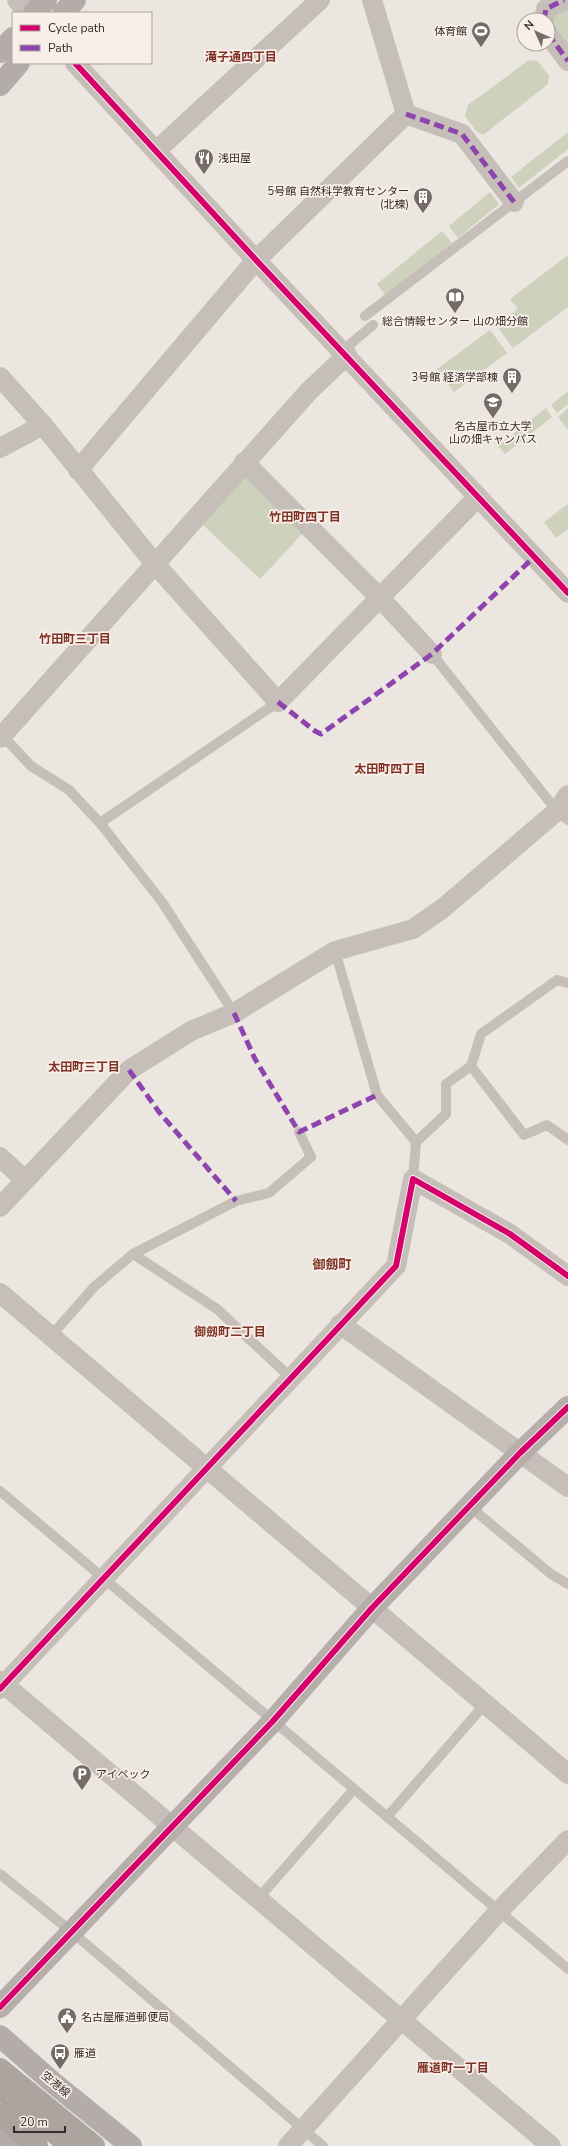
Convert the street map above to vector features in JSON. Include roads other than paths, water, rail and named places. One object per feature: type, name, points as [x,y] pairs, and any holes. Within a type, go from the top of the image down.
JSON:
[{"type":"highway","points":[[0,2069],[94,2146]]},
{"type":"highway","points":[[0,2089],[70,2146]]},
{"type":"highway","points":[[0,2115],[37,2146]]},
{"type":"main road","points":[[35,12],[46,0]]},
{"type":"main road","points":[[0,52],[12,39]]},
{"type":"main road","points":[[0,85],[18,64]]},
{"type":"main road","name":"空港線","points":[[0,2036],[51,2081],[131,2146]]},
{"type":"main road","points":[[0,2135],[14,2146]]},
{"type":"street","points":[[17,0],[28,12]]},
{"type":"street","points":[[157,150],[320,0]]},
{"type":"street","points":[[372,0],[406,114]]},
{"type":"street","points":[[545,12],[546,9],[564,0]]},
{"type":"street","points":[[47,12],[72,5]]},
{"type":"street","points":[[556,45],[568,61]]},
{"type":"street","points":[[77,64],[256,260],[568,593]]},
{"type":"street","points":[[406,114],[462,134],[514,202]]},
{"type":"street","points":[[78,470],[256,260],[406,114]]},
{"type":"street","points":[[1,735],[155,564],[244,462],[344,353]]},
{"type":"street","points":[[0,377],[43,425],[155,564],[278,702],[478,497]]},
{"type":"street","points":[[0,448],[43,425]]},
{"type":"street","points":[[244,462],[379,597],[432,654]]},
{"type":"street","points":[[0,1206],[129,1070],[191,1031],[234,1013],[335,951],[413,929],[442,909],[564,809]]},
{"type":"street","points":[[0,1157],[25,1180]]},
{"type":"street","points":[[551,2146],[1,1685],[104,1578],[290,1377],[396,1266],[413,1179],[510,1234],[568,1276]]},
{"type":"street","points":[[0,1293],[568,1774]]},
{"type":"street","points":[[340,1324],[568,1487]]},
{"type":"street","points":[[0,2007],[274,1721],[372,1608],[520,1453],[568,1407]]},
{"type":"street","points":[[288,2146],[402,2021],[499,1911],[568,1840]]},
{"type":"lane","points":[[365,316],[568,161]]},
{"type":"lane","points":[[344,353],[373,325]]},
{"type":"lane","points":[[432,654],[564,809]]},
{"type":"lane","points":[[100,822],[278,702]]},
{"type":"lane","points":[[1,735],[31,766],[69,790],[100,822],[162,902],[234,1013]]},
{"type":"lane","points":[[335,951],[377,1095],[416,1142]]},
{"type":"lane","points":[[413,1179],[416,1142],[446,1114],[446,1084],[471,1066],[481,1034],[558,980],[568,983]]},
{"type":"lane","points":[[471,1066],[524,1136],[547,1125],[568,1140]]},
{"type":"lane","points":[[51,1336],[94,1287],[133,1254],[236,1201],[269,1193],[311,1157],[299,1132]]},
{"type":"lane","points":[[133,1254],[217,1309],[290,1377]]},
{"type":"lane","points":[[0,1490],[568,1969]]},
{"type":"lane","points":[[469,1506],[551,1574],[568,1584]]},
{"type":"lane","points":[[387,1816],[485,1704]]},
{"type":"lane","points":[[257,1900],[354,1789]]},
{"type":"lane","points":[[0,1874],[72,1932],[322,2146]]},
{"type":"place","name":"体育館","points":[[481,48]]},
{"type":"place","name":"浅田屋","points":[[204,175]]},
{"type":"place","name":"5号館 自然科学教育センター (北棟)","points":[[423,214]]},
{"type":"place","name":"総合情報センター 山の畑分館","points":[[455,314]]},
{"type":"place","name":"3号館 経済学部棟","points":[[512,394]]},
{"type":"place","name":"名古屋市立大学 山の畑キャンパス","points":[[493,419]]},
{"type":"place","name":"アイペック","points":[[82,1791]]},
{"type":"place","name":"名古屋雁道郵便局","points":[[67,2034]]},
{"type":"place","name":"雁道","points":[[60,2070]]},
{"type":"district","name":"滝子通四丁目","points":[[241,57]]},
{"type":"district","name":"竹田町四丁目","points":[[305,517]]},
{"type":"district","name":"竹田町三丁目","points":[[75,639]]},
{"type":"district","name":"太田町四丁目","points":[[390,769]]},
{"type":"district","name":"太田町三丁目","points":[[84,1067]]},
{"type":"district","name":"御劔町","points":[[332,1264]]},
{"type":"district","name":"御劔町二丁目","points":[[230,1332]]},
{"type":"district","name":"雁道町一丁目","points":[[453,2068]]}]
